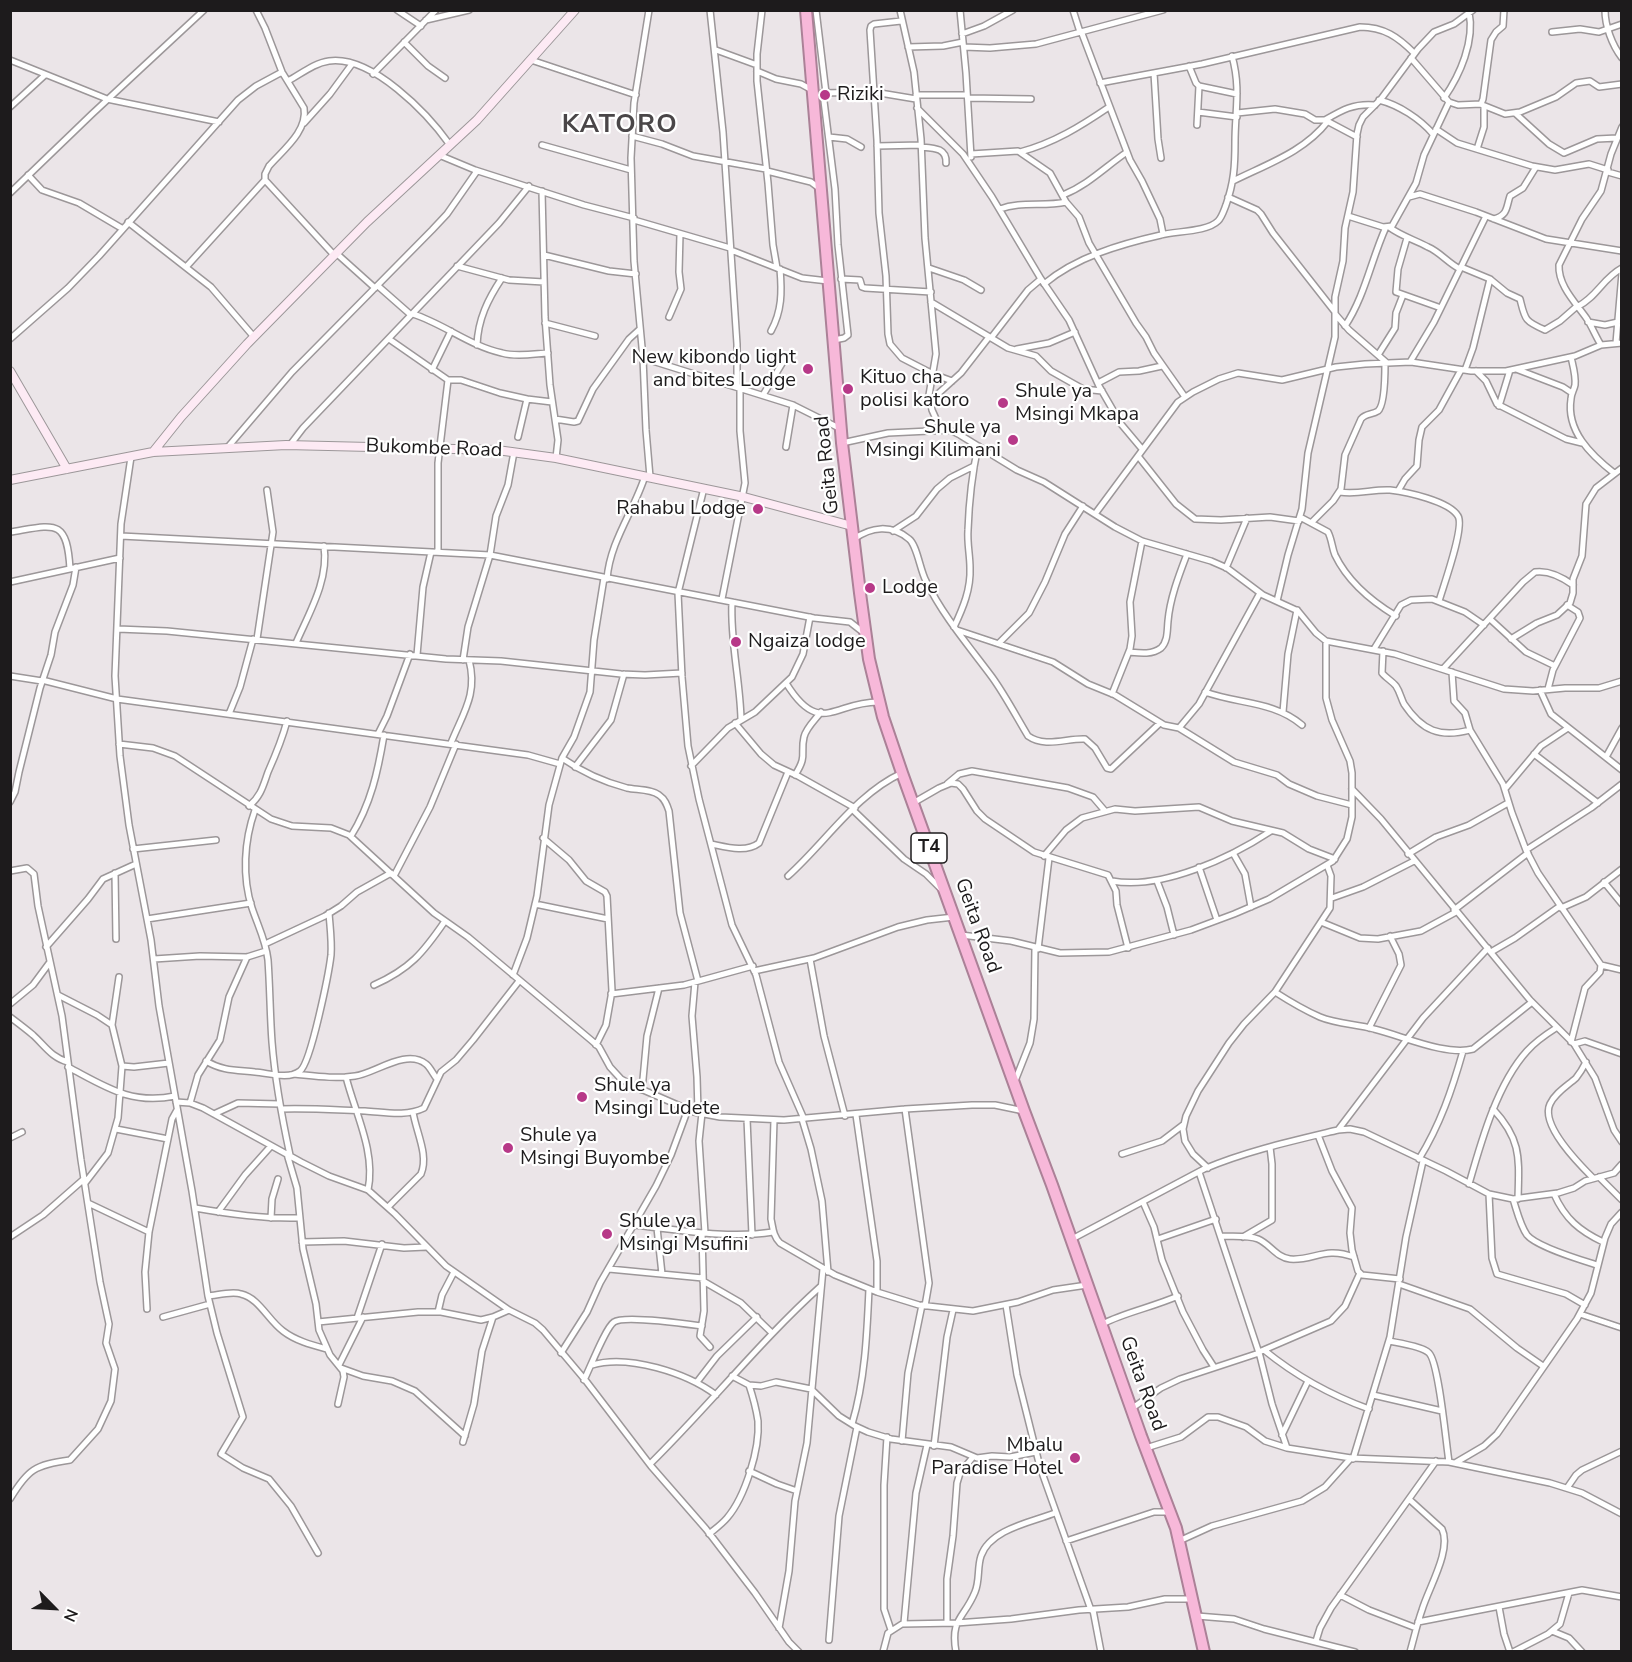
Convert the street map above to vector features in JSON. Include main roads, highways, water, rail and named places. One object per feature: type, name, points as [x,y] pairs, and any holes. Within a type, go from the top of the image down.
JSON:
[{"type":"highway","name":"Geita Road","points":[[809,11],[819,93],[822,192],[842,443],[869,659],[879,702],[960,935],[1170,1512],[1194,1599],[1204,1652]]},
{"type":"main road","points":[[153,452],[181,417],[254,337],[367,222],[477,120],[575,10]]},
{"type":"main road","points":[[10,371],[67,469]]},
{"type":"main road","name":"Bukombe Road","points":[[10,480],[153,452],[290,445],[514,452],[556,458],[744,496],[852,526]]},
{"type":"place","name":"Riziki","points":[[825,95]]},
{"type":"place","name":"New kibondo light and bites Lodge","points":[[808,369]]},
{"type":"place","name":"Kituo cha polisi katoro","points":[[848,389]]},
{"type":"place","name":"Shule ya Msingi Mkapa","points":[[1003,403]]},
{"type":"place","name":"Shule ya Msingi Kilimani","points":[[1013,440]]},
{"type":"place","name":"Rahabu Lodge","points":[[758,509]]},
{"type":"place","name":"Lodge","points":[[870,588]]},
{"type":"place","name":"Ngaiza lodge","points":[[736,642]]},
{"type":"place","name":"Shule ya Msingi Ludete","points":[[582,1097]]},
{"type":"place","name":"Shule ya Msingi Buyombe","points":[[508,1148]]},
{"type":"place","name":"Shule ya Msingi Msufini","points":[[607,1234]]},
{"type":"place","name":"Mbalu Paradise Hotel","points":[[1075,1458]]},
{"type":"district","name":"KATORO","points":[[620,126]]}]
